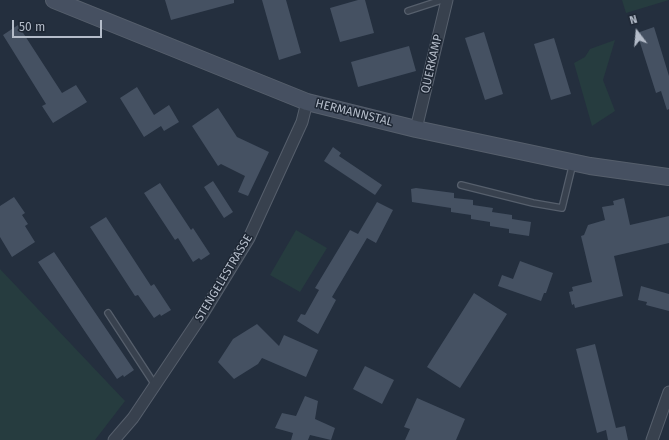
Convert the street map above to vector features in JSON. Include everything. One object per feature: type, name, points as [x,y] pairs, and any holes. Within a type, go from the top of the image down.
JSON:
[{"type":"street","name":"HERMANNSTAL","points":[[54,0],[307,102],[416,129],[573,162],[669,177]]},
{"type":"street","name":"QUERKAMP","points":[[416,129],[447,0]]},
{"type":"street","name":"STENGELESTRASSE","points":[[114,440],[133,418],[202,315],[249,238],[302,122],[307,102]]},
{"type":"street","points":[[652,440],[669,392]]},
{"type":"lane","points":[[408,11],[442,0]]},
{"type":"lane","points":[[461,185],[533,203],[562,208],[573,162]]},
{"type":"lane","points":[[108,313],[155,385]]},
{"type":"green space","points":[[622,0],[669,0],[626,13]]},
{"type":"green space","points":[[615,40],[603,80],[615,111],[592,126],[574,63],[585,57],[590,49]]},
{"type":"green space","points":[[296,230],[327,248],[300,292],[270,275]]},
{"type":"green space","points":[[0,269],[125,401],[95,440],[0,440]]},
{"type":"building","points":[[165,0],[234,0],[234,3],[171,20]]},
{"type":"building","points":[[262,0],[286,0],[301,53],[279,60]]},
{"type":"building","points":[[358,0],[365,0],[374,33],[340,42],[330,8]]},
{"type":"building","points":[[18,25],[62,93],[76,85],[87,102],[53,123],[42,106],[46,104],[3,35]]},
{"type":"building","points":[[654,27],[669,76],[669,109],[667,110],[661,91],[656,93],[637,33]]},
{"type":"building","points":[[484,32],[503,94],[485,100],[465,38]]},
{"type":"building","points":[[554,38],[571,94],[551,100],[534,44]]},
{"type":"building","points":[[409,46],[416,71],[358,87],[351,62]]},
{"type":"building","points":[[137,87],[154,115],[169,105],[179,122],[164,131],[161,126],[144,137],[120,98]]},
{"type":"building","points":[[218,108],[237,137],[269,152],[248,196],[238,192],[245,176],[221,164],[218,166],[192,126]]},
{"type":"building","points":[[333,147],[341,153],[339,156],[382,185],[375,195],[324,161]]},
{"type":"building","points":[[213,181],[233,212],[224,218],[204,187]]},
{"type":"building","points":[[160,183],[191,230],[193,228],[210,254],[201,260],[199,258],[193,262],[178,238],[175,240],[144,193]]},
{"type":"building","points":[[416,188],[454,193],[454,198],[473,200],[473,205],[493,208],[492,212],[512,215],[512,219],[531,222],[529,236],[509,233],[509,229],[490,226],[490,222],[471,219],[471,215],[451,212],[451,208],[412,202],[411,189]]},
{"type":"building","points":[[14,197],[25,213],[22,215],[28,224],[25,226],[35,242],[12,257],[0,237],[0,206]]},
{"type":"building","points":[[624,198],[630,225],[669,216],[669,243],[614,256],[623,296],[575,308],[574,304],[572,305],[569,292],[573,291],[572,287],[592,282],[581,236],[584,235],[588,225],[605,220],[602,207],[614,205],[613,201]]},
{"type":"building","points":[[377,202],[393,210],[376,243],[367,238],[332,297],[336,300],[318,334],[297,321],[301,314],[305,315],[319,290],[315,288],[350,230],[358,234]]},
{"type":"building","points":[[106,217],[151,286],[154,284],[171,310],[154,318],[138,295],[135,296],[90,227]]},
{"type":"building","points":[[54,252],[134,370],[124,377],[123,375],[117,379],[38,262]]},
{"type":"building","points":[[520,261],[553,273],[546,293],[544,293],[541,301],[498,286],[502,275],[513,279]]},
{"type":"building","points":[[641,286],[669,294],[669,311],[646,305],[647,302],[638,300]]},
{"type":"building","points":[[474,293],[507,314],[460,388],[427,367]]},
{"type":"building","points":[[257,324],[279,346],[284,335],[318,350],[306,377],[262,358],[258,364],[234,379],[218,362],[233,339]]},
{"type":"building","points":[[595,344],[616,428],[625,426],[628,440],[608,440],[606,430],[597,433],[576,349]]},
{"type":"building","points":[[365,366],[394,380],[382,404],[353,389]]},
{"type":"building","points":[[305,396],[318,401],[315,419],[335,428],[331,440],[310,435],[308,440],[291,440],[293,433],[275,428],[282,413],[296,416]]},
{"type":"building","points":[[417,398],[465,419],[456,440],[405,440],[410,429],[404,427]]}]
